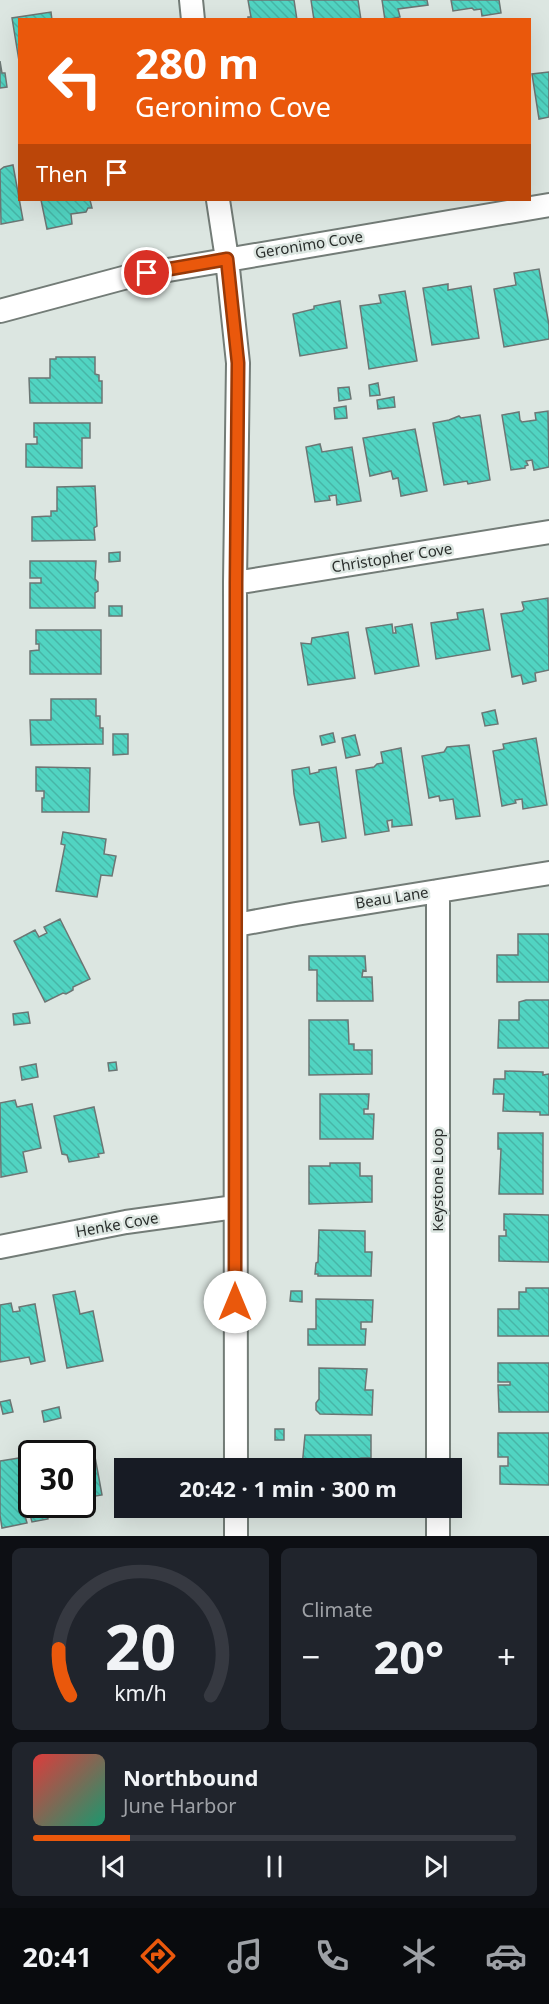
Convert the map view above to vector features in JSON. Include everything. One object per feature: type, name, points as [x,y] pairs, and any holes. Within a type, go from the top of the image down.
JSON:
[{"type":"street","points":[[191,0],[193,18]]},
{"type":"street","points":[[218,201],[238,363],[234,1207],[236,1458]]},
{"type":"street","name":"Geronimo Cove","points":[[0,311],[127,277],[549,205]]},
{"type":"street","name":"Christopher Cove","points":[[236,583],[549,532]]},
{"type":"street","name":"Beau Lane","points":[[236,925],[549,873]]},
{"type":"street","name":"Keystone Loop","points":[[438,891],[438,1458]]},
{"type":"street","name":"Henke Cove","points":[[0,1246],[126,1222],[234,1207]]},
{"type":"street","points":[[236,1518],[236,1536]]},
{"type":"street","points":[[438,1518],[438,1536]]},
{"type":"building","points":[[248,0],[294,0],[297,18],[248,18],[251,17]]},
{"type":"building","points":[[311,0],[358,0],[361,18],[314,18]]},
{"type":"building","points":[[382,0],[427,0],[428,5],[398,9],[400,17],[385,18]]},
{"type":"building","points":[[451,0],[499,0],[501,13],[482,16],[481,9],[472,8],[453,11]]},
{"type":"building","points":[[51,12],[52,18],[18,18],[18,55],[12,18]]},
{"type":"building","points":[[0,61],[7,87],[0,88]]},
{"type":"building","points":[[549,72],[549,117],[539,119],[532,74]]},
{"type":"building","points":[[13,165],[23,220],[1,224],[0,170]]},
{"type":"building","points":[[41,201],[90,201],[92,208],[88,208],[86,212],[71,214],[72,224],[47,229]]},
{"type":"building","points":[[539,269],[549,325],[549,339],[504,347],[494,289],[516,285],[514,273]]},
{"type":"building","points":[[448,284],[448,290],[471,286],[479,338],[432,345],[423,288]]},
{"type":"building","points":[[405,291],[417,361],[369,369],[360,306],[381,303],[379,295]]},
{"type":"building","points":[[340,301],[347,348],[300,356],[293,314],[314,309],[314,306]]},
{"type":"building","points":[[56,357],[95,357],[95,374],[99,375],[99,381],[102,381],[102,403],[30,403],[29,378],[50,378],[50,359],[56,359]]},
{"type":"building","points":[[378,383],[380,395],[370,396],[369,385]]},
{"type":"building","points":[[349,387],[351,399],[339,401],[338,388]]},
{"type":"building","points":[[394,397],[395,407],[378,409],[377,400]]},
{"type":"building","points":[[346,406],[347,418],[335,419],[334,408]]},
{"type":"building","points":[[548,411],[549,467],[534,470],[532,460],[526,461],[528,465],[525,468],[511,470],[502,415],[519,412],[522,422],[536,420],[535,413]]},
{"type":"building","points":[[480,415],[490,480],[444,485],[433,423],[459,416],[461,418]]},
{"type":"building","points":[[34,423],[90,423],[90,438],[82,438],[82,468],[26,467],[26,444],[37,444],[37,437],[34,437]]},
{"type":"building","points":[[415,429],[427,491],[401,496],[398,478],[393,479],[391,471],[370,476],[363,438]]},
{"type":"building","points":[[320,444],[322,452],[352,447],[361,501],[337,505],[336,495],[329,496],[330,500],[315,502],[306,447]]},
{"type":"building","points":[[95,486],[97,526],[94,528],[95,540],[32,541],[32,517],[51,516],[51,511],[57,511],[57,487]]},
{"type":"building","points":[[120,552],[120,561],[109,562],[109,553]]},
{"type":"building","points":[[30,561],[96,561],[95,579],[98,582],[98,591],[95,593],[95,608],[30,608],[30,583],[41,583],[41,578],[30,578]]},
{"type":"building","points":[[548,598],[549,670],[535,673],[536,681],[523,684],[521,675],[512,677],[501,614],[522,611],[524,609],[522,602]]},
{"type":"building","points":[[109,606],[122,606],[122,616],[109,616]]},
{"type":"building","points":[[483,609],[490,650],[436,659],[431,623],[458,619],[457,613]]},
{"type":"building","points":[[392,624],[393,633],[396,633],[395,627],[412,624],[419,666],[375,674],[366,628]]},
{"type":"building","points":[[36,630],[101,630],[101,674],[30,674],[30,651],[39,650],[39,644],[36,644]]},
{"type":"building","points":[[348,632],[355,678],[308,685],[301,643],[311,644],[312,638]]},
{"type":"building","points":[[51,699],[96,699],[96,716],[100,716],[100,728],[103,728],[103,744],[31,745],[30,720],[51,720]]},
{"type":"building","points":[[495,710],[498,724],[485,726],[482,713]]},
{"type":"building","points":[[333,733],[335,742],[322,745],[320,736]]},
{"type":"building","points":[[113,734],[128,734],[128,754],[113,755]]},
{"type":"building","points":[[355,735],[360,755],[346,758],[342,738]]},
{"type":"building","points":[[536,738],[547,805],[523,809],[522,799],[502,806],[493,751],[504,749],[503,744]]},
{"type":"building","points":[[469,745],[480,816],[456,819],[453,799],[440,801],[439,796],[429,798],[422,756],[444,752],[447,747]]},
{"type":"building","points":[[401,748],[412,825],[392,827],[392,820],[387,821],[389,831],[365,835],[356,770],[383,763],[381,752]]},
{"type":"building","points":[[36,767],[90,768],[89,812],[42,812],[44,791],[36,791]]},
{"type":"building","points":[[309,767],[310,774],[336,767],[346,838],[322,842],[319,822],[300,825],[292,770]]},
{"type":"building","points":[[63,832],[106,839],[104,854],[116,856],[112,876],[101,875],[97,897],[56,891],[65,845],[61,844]]},
{"type":"building","points":[[60,919],[90,979],[73,987],[73,990],[66,994],[63,993],[45,1002],[14,941],[35,930],[39,937],[47,933],[44,927]]},
{"type":"building","points":[[518,934],[549,934],[549,982],[497,982],[497,955],[518,955]]},
{"type":"building","points":[[309,956],[365,956],[366,971],[363,970],[362,977],[372,977],[373,1001],[317,1001],[317,970],[309,970]]},
{"type":"building","points":[[549,1000],[549,1048],[498,1048],[499,1020],[519,1020],[519,1002]]},
{"type":"building","points":[[28,1012],[30,1023],[14,1025],[13,1014]]},
{"type":"building","points":[[309,1020],[348,1020],[349,1044],[354,1044],[354,1050],[372,1050],[372,1074],[309,1075]]},
{"type":"building","points":[[116,1062],[117,1070],[109,1071],[108,1063]]},
{"type":"building","points":[[36,1064],[38,1077],[22,1080],[20,1067]]},
{"type":"building","points":[[505,1071],[549,1074],[549,1115],[540,1115],[540,1112],[503,1111],[504,1094],[493,1094],[494,1079],[505,1079]]},
{"type":"building","points":[[320,1094],[369,1094],[368,1109],[364,1109],[364,1114],[374,1114],[373,1139],[320,1139]]},
{"type":"building","points":[[15,1100],[17,1107],[32,1104],[41,1148],[23,1152],[27,1172],[1,1177],[0,1103]]},
{"type":"building","points":[[94,1107],[104,1153],[98,1154],[99,1157],[69,1162],[67,1155],[62,1154],[54,1116]]},
{"type":"building","points":[[498,1133],[543,1133],[543,1194],[499,1194],[501,1149],[498,1149]]},
{"type":"building","points":[[330,1163],[360,1163],[360,1176],[372,1176],[372,1202],[309,1204],[309,1166],[330,1166]]},
{"type":"building","points":[[504,1214],[549,1215],[549,1262],[499,1261],[499,1236],[506,1236]]},
{"type":"building","points":[[319,1230],[365,1231],[365,1252],[372,1252],[371,1276],[318,1276],[315,1274],[318,1262]]},
{"type":"building","points":[[526,1288],[549,1288],[549,1336],[498,1336],[498,1309],[519,1309],[519,1292],[526,1292]]},
{"type":"building","points":[[75,1291],[80,1314],[93,1311],[103,1361],[67,1368],[53,1295]]},
{"type":"building","points":[[291,1291],[302,1291],[302,1302],[290,1301]]},
{"type":"building","points":[[316,1299],[373,1300],[372,1322],[361,1322],[361,1329],[366,1329],[365,1345],[308,1345],[308,1329],[316,1329]]},
{"type":"building","points":[[11,1303],[13,1312],[20,1311],[19,1307],[35,1304],[45,1361],[31,1364],[29,1357],[0,1362],[0,1305]]},
{"type":"building","points":[[498,1363],[549,1363],[549,1412],[499,1412],[498,1385],[510,1385],[510,1382],[498,1382]]},
{"type":"building","points":[[319,1368],[367,1369],[365,1390],[373,1390],[372,1415],[320,1414],[316,1410],[316,1403],[319,1399]]},
{"type":"building","points":[[10,1400],[13,1412],[3,1414],[0,1402]]},
{"type":"building","points":[[59,1407],[61,1418],[44,1422],[42,1411]]},
{"type":"building","points":[[275,1429],[284,1429],[284,1440],[275,1440]]},
{"type":"building","points":[[498,1433],[549,1433],[549,1485],[500,1484],[500,1466],[508,1466],[508,1457],[498,1457]]},
{"type":"building","points":[[305,1435],[371,1435],[371,1458],[303,1458]]},
{"type":"building","points":[[18,1458],[18,1518],[26,1518],[27,1523],[2,1528],[0,1461]]},
{"type":"building","points":[[96,1462],[102,1495],[96,1496]]},
{"type":"building","points":[[31,1518],[48,1518],[48,1519],[32,1522]]},
{"type":"route","points":[[147,273],[227,259],[238,363],[235,1302]]}]
